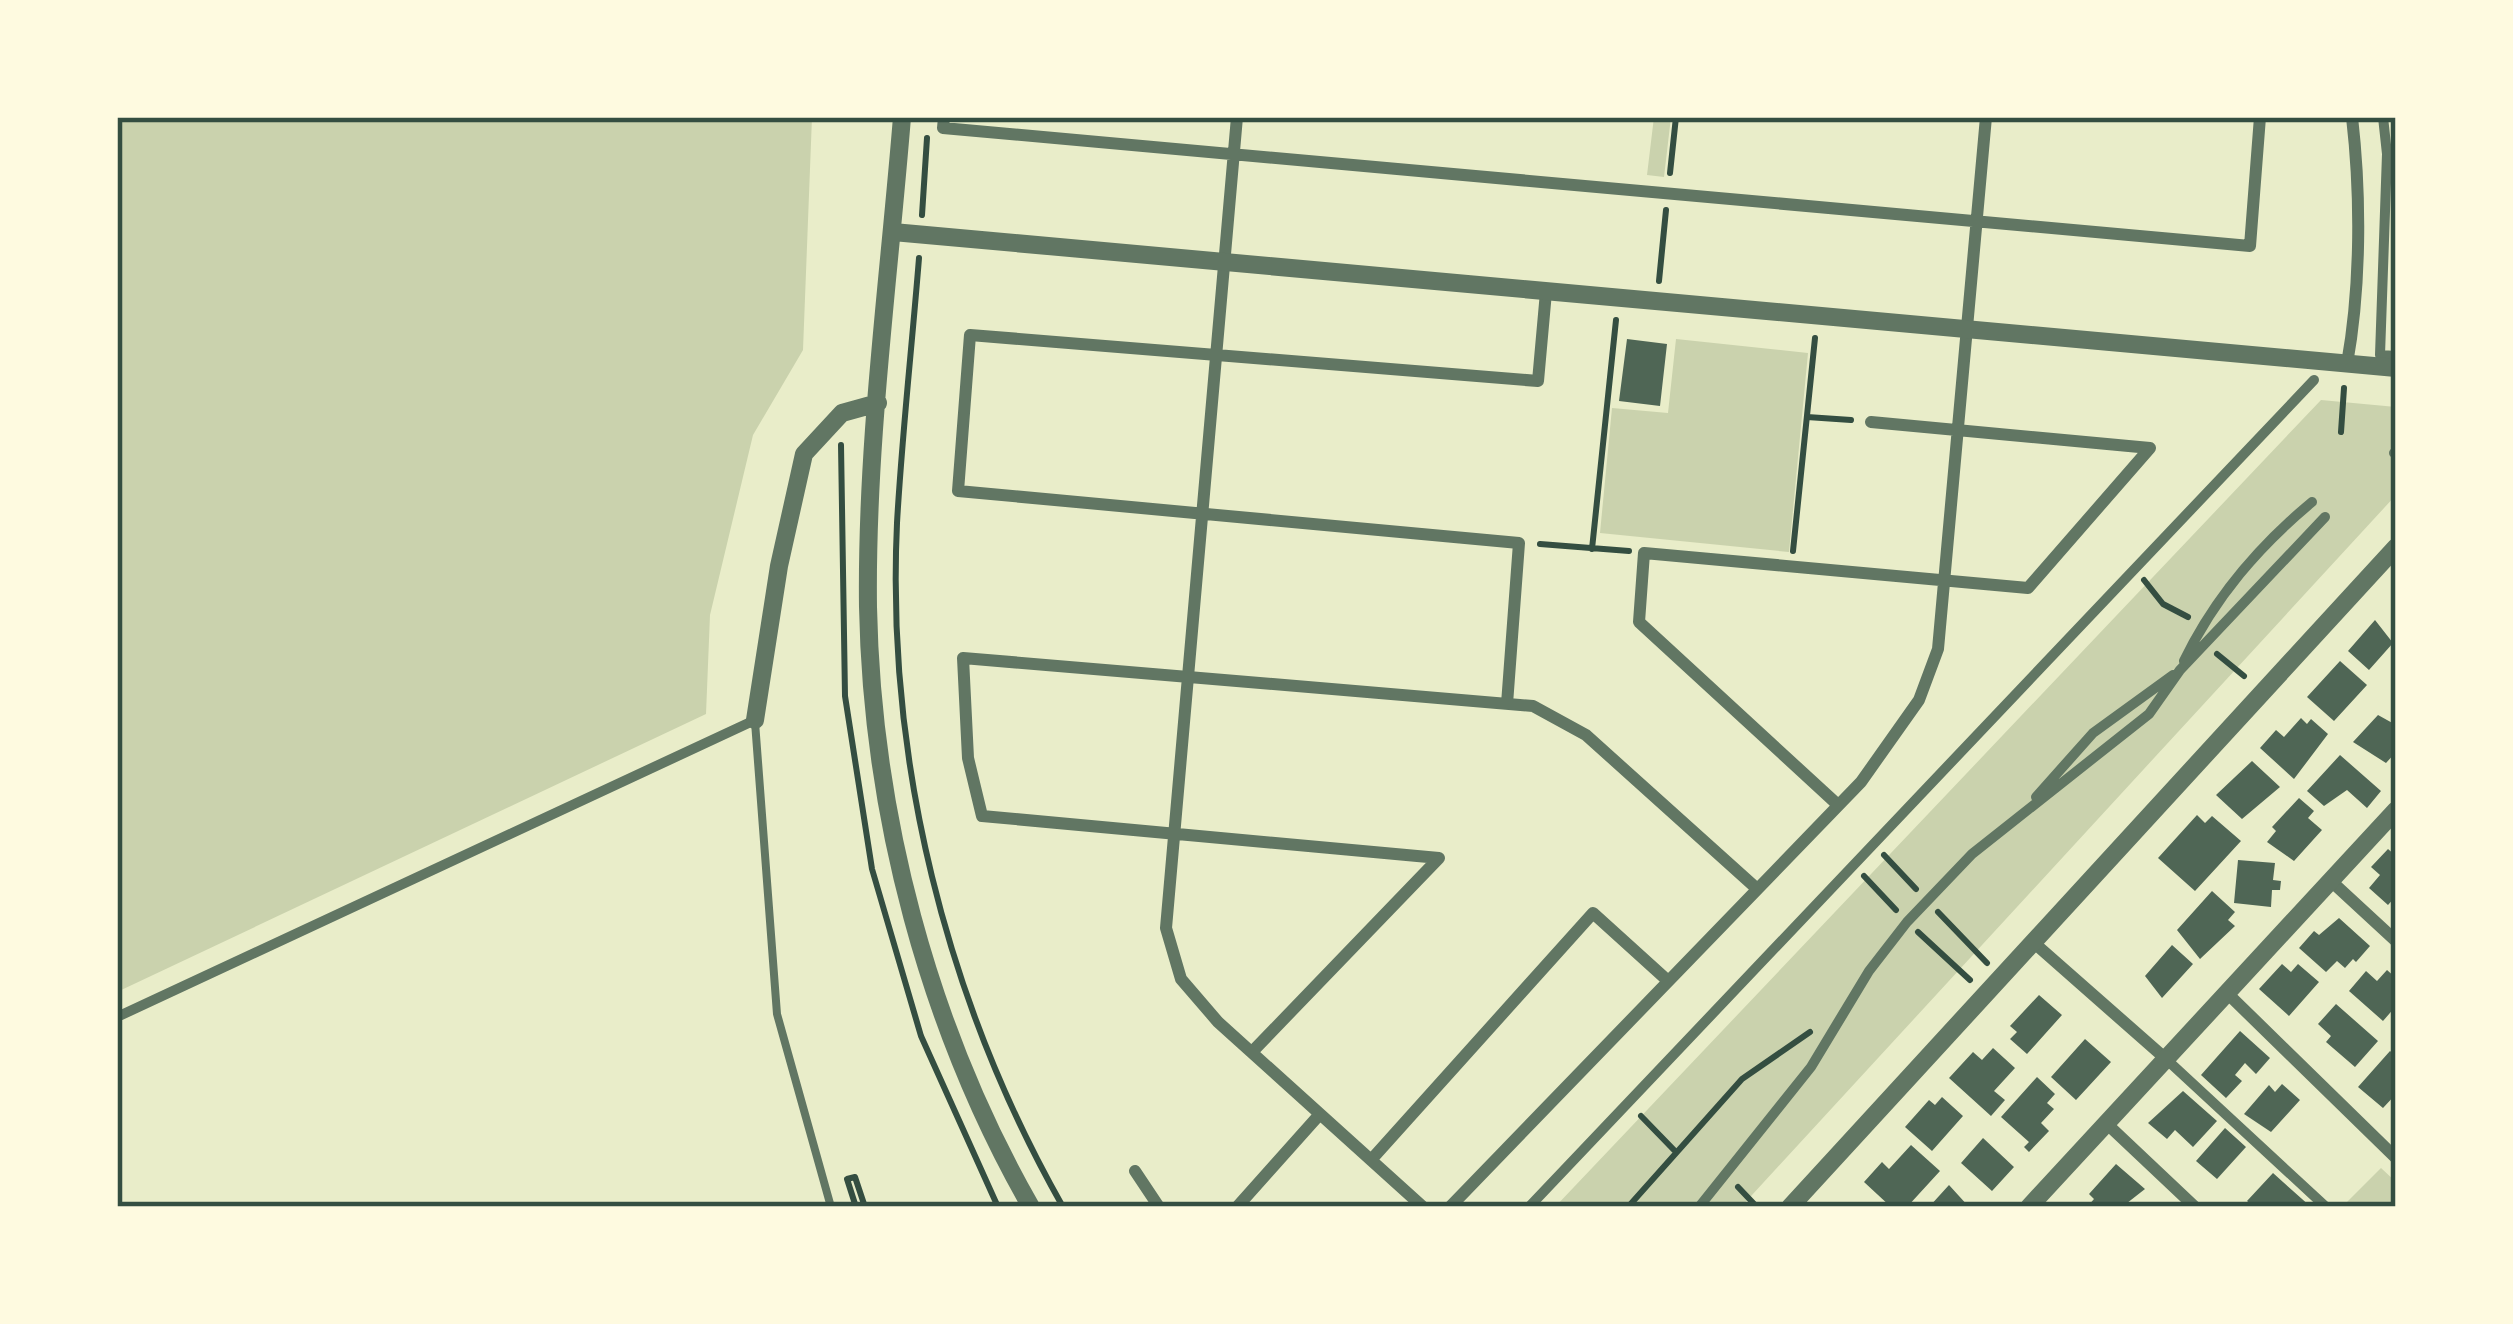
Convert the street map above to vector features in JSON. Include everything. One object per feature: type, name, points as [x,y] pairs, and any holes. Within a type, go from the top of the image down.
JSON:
[{"type":"street","points":[[902,117],[878,403],[868,609],[875,715],[899,862],[948,1026],[1031,1207]]},
{"type":"street","points":[[944,117],[943,128],[2250,245],[2260,117]]},
{"type":"street","points":[[1238,117],[1166,928],[1181,979],[1252,1052],[1424,1207]]},
{"type":"street","points":[[1450,1207],[1838,806],[1919,700],[1938,650],[1986,117]]},
{"type":"street","points":[[2347,364],[2353,332],[2357,160],[2352,117]]},
{"type":"street","points":[[2383,117],[2387,154],[2380,355],[2396,356]]},
{"type":"street","points":[[892,232],[2396,368]]},
{"type":"street","points":[[1507,704],[1519,543],[958,491],[970,335],[1538,381],[1546,292]]},
{"type":"street","points":[[2381,342],[2395,323]]},
{"type":"street","points":[[1529,1207],[2314,380]]},
{"type":"street","points":[[117,1017],[755,720],[778,566],[805,454],[842,412],[878,403]]},
{"type":"street","points":[[1838,806],[1639,622],[1644,553],[2028,588],[2150,448],[1871,422]]},
{"type":"street","points":[[2024,812],[2093,733],[2137,696],[2180,670],[2203,622],[2270,537],[2312,502]]},
{"type":"street","points":[[1700,1207],[1811,1067],[1840,1016],[1907,922],[1972,854],[2149,714],[2180,670],[2325,517]]},
{"type":"street","points":[[1790,1207],[2396,547]]},
{"type":"street","points":[[1252,1052],[1439,858],[982,816],[968,758],[963,658],[1533,706],[1586,735],[1755,887]]},
{"type":"street","points":[[2029,1207],[2396,810]]},
{"type":"street","points":[[2331,880],[2396,941]]},
{"type":"street","points":[[1371,1160],[1593,914],[1667,980]]},
{"type":"street","points":[[2033,942],[2326,1207]]},
{"type":"street","points":[[2227,993],[2396,1158]]},
{"type":"street","points":[[1238,1207],[1321,1114]]},
{"type":"street","points":[[2106,1123],[2195,1207]]},
{"type":"street","points":[[1135,1171],[1159,1207]]},
{"type":"lane","points":[[755,720],[777,1014],[831,1207]]},
{"type":"path","points":[[929,117],[897,525],[901,692],[927,856],[974,1016],[1006,1094],[1064,1207]]},
{"type":"path","points":[[1657,302],[1676,117]]},
{"type":"path","points":[[1592,549],[1619,298]]},
{"type":"path","points":[[1791,568],[1817,316]]},
{"type":"path","points":[[2341,432],[2347,364]]},
{"type":"path","points":[[1807,417],[1871,422]]},
{"type":"path","points":[[1519,543],[1644,553]]},
{"type":"path","points":[[2136,568],[2163,604],[2203,622]]},
{"type":"path","points":[[2205,644],[2245,676]]},
{"type":"path","points":[[1628,1207],[1742,1079],[1840,1016]]},
{"type":"path","points":[[1641,1116],[1674,1150]]},
{"type":"path","points":[[1727,1176],[1757,1207]]},
{"type":"path","points":[[856,1207],[847,1179],[855,1177],[865,1207]]},
{"type":"green space","points":[[117,117],[812,117],[803,350],[753,435],[710,615],[706,714],[117,992]]},
{"type":"green space","points":[[1654,117],[1671,117],[1664,177],[1647,175]]},
{"type":"green space","points":[[1676,339],[1808,353],[1789,552],[1600,533],[1612,408],[1668,413]]},
{"type":"green space","points":[[2321,400],[2396,407],[2396,495],[1741,1207],[1555,1207]]},
{"type":"green space","points":[[2381,1168],[2396,1182],[2396,1207],[2342,1207]]},
{"type":"building","points":[[1627,339],[1667,344],[1660,406],[1619,401]]},
{"type":"building","points":[[2375,620],[2393,643],[2369,670],[2348,651]]},
{"type":"building","points":[[2340,661],[2367,685],[2334,721],[2307,697]]},
{"type":"building","points":[[2378,715],[2396,725],[2396,752],[2386,763],[2353,742]]},
{"type":"building","points":[[2301,718],[2307,724],[2311,719],[2328,734],[2294,779],[2260,748],[2276,730],[2284,737]]},
{"type":"building","points":[[2340,755],[2381,791],[2367,808],[2347,790],[2324,806],[2307,791]]},
{"type":"building","points":[[2252,761],[2280,787],[2242,819],[2216,795]]},
{"type":"building","points":[[2299,798],[2314,811],[2308,818],[2322,830],[2294,861],[2267,842],[2276,831],[2272,827]]},
{"type":"building","points":[[2197,815],[2205,823],[2212,816],[2241,841],[2195,891],[2158,858]]},
{"type":"building","points":[[2388,849],[2396,856],[2396,896],[2388,905],[2369,888],[2380,875],[2371,867]]},
{"type":"building","points":[[2238,860],[2275,863],[2273,880],[2281,881],[2280,890],[2272,890],[2271,907],[2234,903]]},
{"type":"building","points":[[2212,891],[2235,912],[2228,920],[2235,926],[2200,959],[2177,930]]},
{"type":"building","points":[[2339,918],[2370,946],[2356,962],[2353,959],[2345,968],[2337,961],[2326,972],[2299,948],[2314,931],[2319,935]]},
{"type":"building","points":[[2172,945],[2193,964],[2162,998],[2145,976]]},
{"type":"building","points":[[2282,964],[2291,972],[2298,964],[2319,982],[2289,1016],[2259,989]]},
{"type":"building","points":[[2387,970],[2396,978],[2396,1006],[2383,1021],[2349,991],[2366,971],[2377,981]]},
{"type":"building","points":[[2039,995],[2062,1015],[2027,1054],[2010,1039],[2017,1032],[2010,1026]]},
{"type":"building","points":[[2336,1004],[2378,1041],[2355,1067],[2326,1042],[2331,1036],[2318,1024]]},
{"type":"building","points":[[2240,1031],[2270,1058],[2256,1074],[2245,1063],[2235,1075],[2242,1081],[2226,1098],[2201,1075]]},
{"type":"building","points":[[2085,1039],[2111,1062],[2076,1100],[2051,1077]]},
{"type":"building","points":[[1993,1048],[2015,1068],[1994,1091],[2005,1100],[1991,1116],[1949,1078],[1973,1052],[1982,1060]]},
{"type":"building","points":[[2390,1051],[2396,1056],[2396,1094],[2383,1108],[2358,1087]]},
{"type":"building","points":[[2037,1077],[2055,1094],[2047,1103],[2054,1109],[2041,1123],[2049,1131],[2029,1152],[2024,1147],[2029,1142],[2001,1117]]},
{"type":"building","points":[[2282,1084],[2300,1100],[2271,1132],[2244,1114],[2269,1085],[2275,1092]]},
{"type":"building","points":[[2183,1091],[2217,1121],[2193,1147],[2175,1130],[2167,1139],[2148,1123]]},
{"type":"building","points":[[1942,1097],[1963,1116],[1932,1151],[1905,1127],[1929,1100],[1935,1105]]},
{"type":"building","points":[[2225,1128],[2246,1147],[2217,1179],[2196,1161]]},
{"type":"building","points":[[1983,1138],[2014,1167],[1992,1191],[1961,1163]]},
{"type":"building","points":[[1911,1145],[1940,1171],[1907,1207],[1891,1207],[1864,1182],[1882,1162],[1889,1169]]},
{"type":"building","points":[[2116,1164],[2145,1189],[2122,1207],[2087,1207],[2094,1199],[2089,1194]]},
{"type":"building","points":[[2273,1173],[2311,1207],[2254,1207],[2247,1201]]},
{"type":"building","points":[[1949,1185],[1969,1207],[1929,1207]]}]
